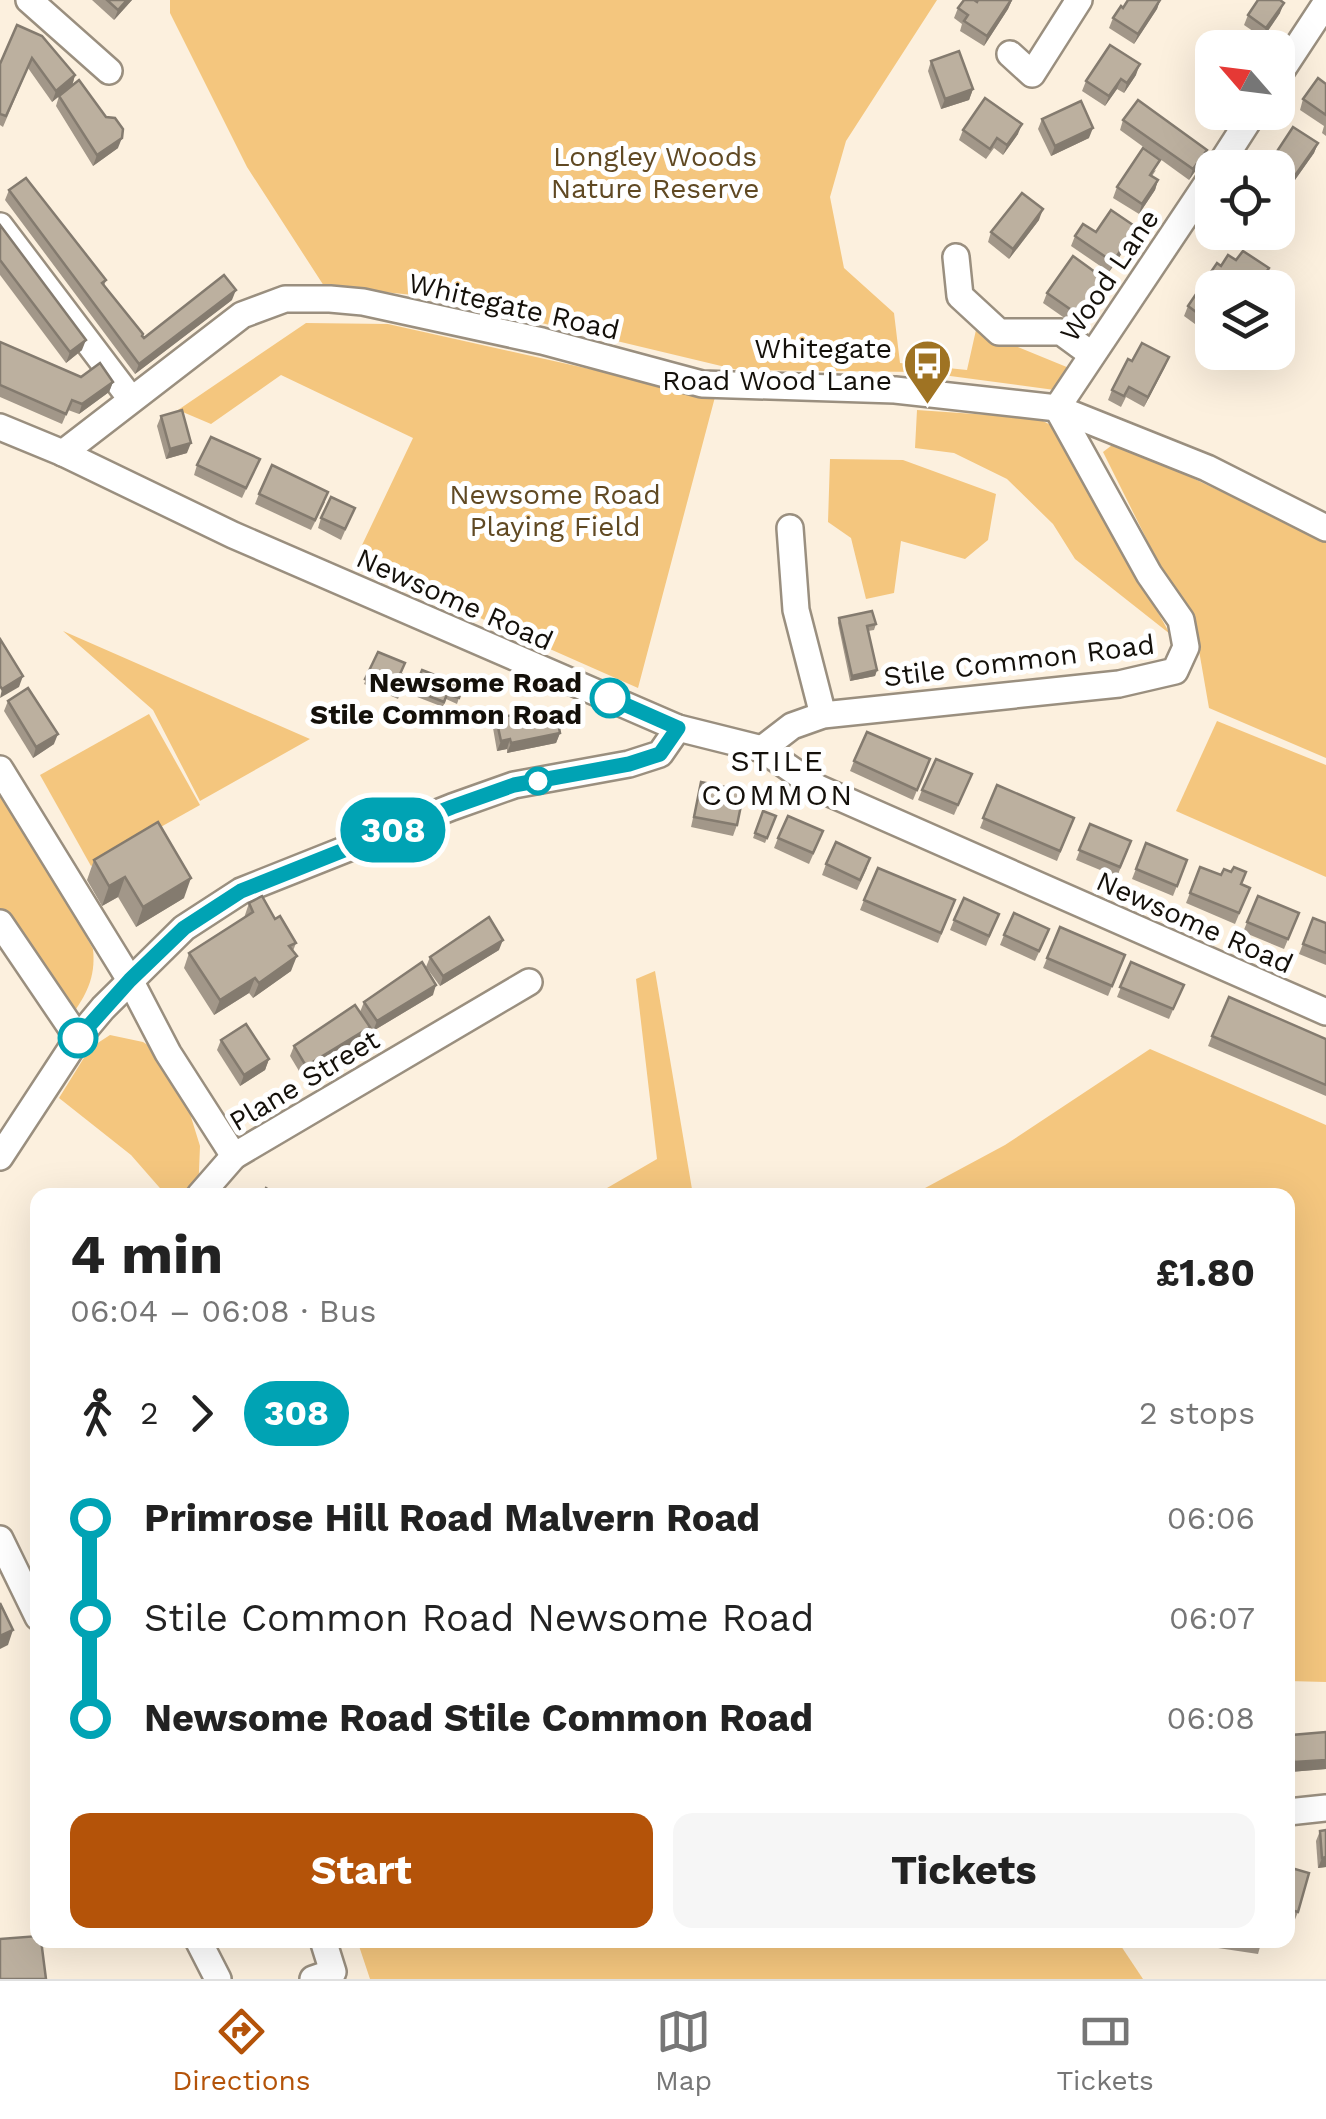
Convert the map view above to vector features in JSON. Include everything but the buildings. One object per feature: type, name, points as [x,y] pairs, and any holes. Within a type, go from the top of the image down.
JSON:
[{"type":"street","points":[[30,0],[109,71]]},
{"type":"street","points":[[1010,54],[1032,74],[1079,0]]},
{"type":"street","points":[[1295,50],[1326,3]]},
{"type":"street","name":"Wood Lane","points":[[1057,408],[1195,201]]},
{"type":"street","points":[[0,226],[132,399]]},
{"type":"street","points":[[956,256],[960,296],[999,332],[1061,332],[1091,354]]},
{"type":"street","name":"Whitegate Road","points":[[63,453],[242,316],[286,300],[330,299],[363,302],[542,341],[702,384],[895,390],[1057,408],[1207,468],[1326,528]]},
{"type":"street","name":"Stile Common Road","points":[[762,749],[792,726],[822,715],[1119,684],[1175,670],[1186,647],[1181,620],[1149,574],[1057,408]]},
{"type":"street","name":"Newsome Road","points":[[0,427],[233,534],[678,728],[762,749],[818,788],[1326,1012]]},
{"type":"street","points":[[790,528],[796,610],[822,715]]},
{"type":"street","points":[[0,1157],[78,1038],[130,980],[184,928],[241,891],[514,785],[629,764],[660,754],[678,728]]},
{"type":"street","name":"Plane Street","points":[[0,769],[130,980],[168,1053],[234,1156],[529,982]]},
{"type":"street","points":[[0,923],[78,1038]]},
{"type":"street","points":[[206,1188],[234,1156]]},
{"type":"street","points":[[0,1539],[30,1601]]},
{"type":"street","points":[[1295,1811],[1326,1808]]},
{"type":"street","points":[[202,1948],[218,1979]]},
{"type":"street","points":[[314,1979],[333,1972],[326,1948]]},
{"type":"green space","name":"Longley Woods Nature Reserve","points":[[170,0],[937,0],[846,141],[830,197],[844,268],[894,313],[900,363],[967,370],[976,330],[1074,370],[1062,391],[920,372],[738,370],[433,297],[324,286],[247,167],[170,13]]},
{"type":"green space","name":"Newsome Road Playing Field","points":[[306,323],[388,324],[715,397],[638,688],[353,564],[413,438],[281,375],[211,424],[178,410]]},
{"type":"green space","points":[[917,410],[1018,417],[1043,421],[1062,431],[1170,634],[1075,559],[1053,524],[1007,479],[954,453],[915,448]]},
{"type":"green space","points":[[1116,442],[1326,541],[1326,758],[1209,708],[1193,616],[1160,566],[1103,452]]},
{"type":"green space","points":[[830,459],[903,460],[996,494],[988,540],[965,559],[901,541],[894,593],[866,599],[851,538],[828,522]]},
{"type":"green space","points":[[63,631],[310,739],[200,801],[153,710]]},
{"type":"green space","points":[[149,714],[200,805],[91,866],[40,775]]},
{"type":"green space","points":[[1217,721],[1326,765],[1326,877],[1176,811]]},
{"type":"green space","points":[[2,794],[39,851],[93,949],[89,986],[70,1018],[0,913]]},
{"type":"green space","points":[[655,971],[692,1188],[607,1188],[657,1159],[636,979]]},
{"type":"green space","points":[[110,1035],[143,1042],[174,1062],[200,1146],[198,1188],[160,1188],[131,1155],[59,1098],[90,1048]]},
{"type":"green space","points":[[1150,1049],[1326,1125],[1326,1682],[1295,1681],[1295,1188],[925,1188],[1005,1145]]},
{"type":"green space","points":[[360,1948],[1122,1948],[1143,1979],[370,1979]]},
{"type":"bus line","name":"308","points":[[78,1038],[184,928],[241,891],[514,785],[629,764],[660,754],[678,728],[610,698]]},
{"type":"place","name":"Whitegate Road Wood Lane","points":[[927,406]]},
{"type":"place","name":"Newsome Road Stile Common Road","points":[[610,698]]},
{"type":"district","name":"STILE COMMON","points":[[778,778]]}]
